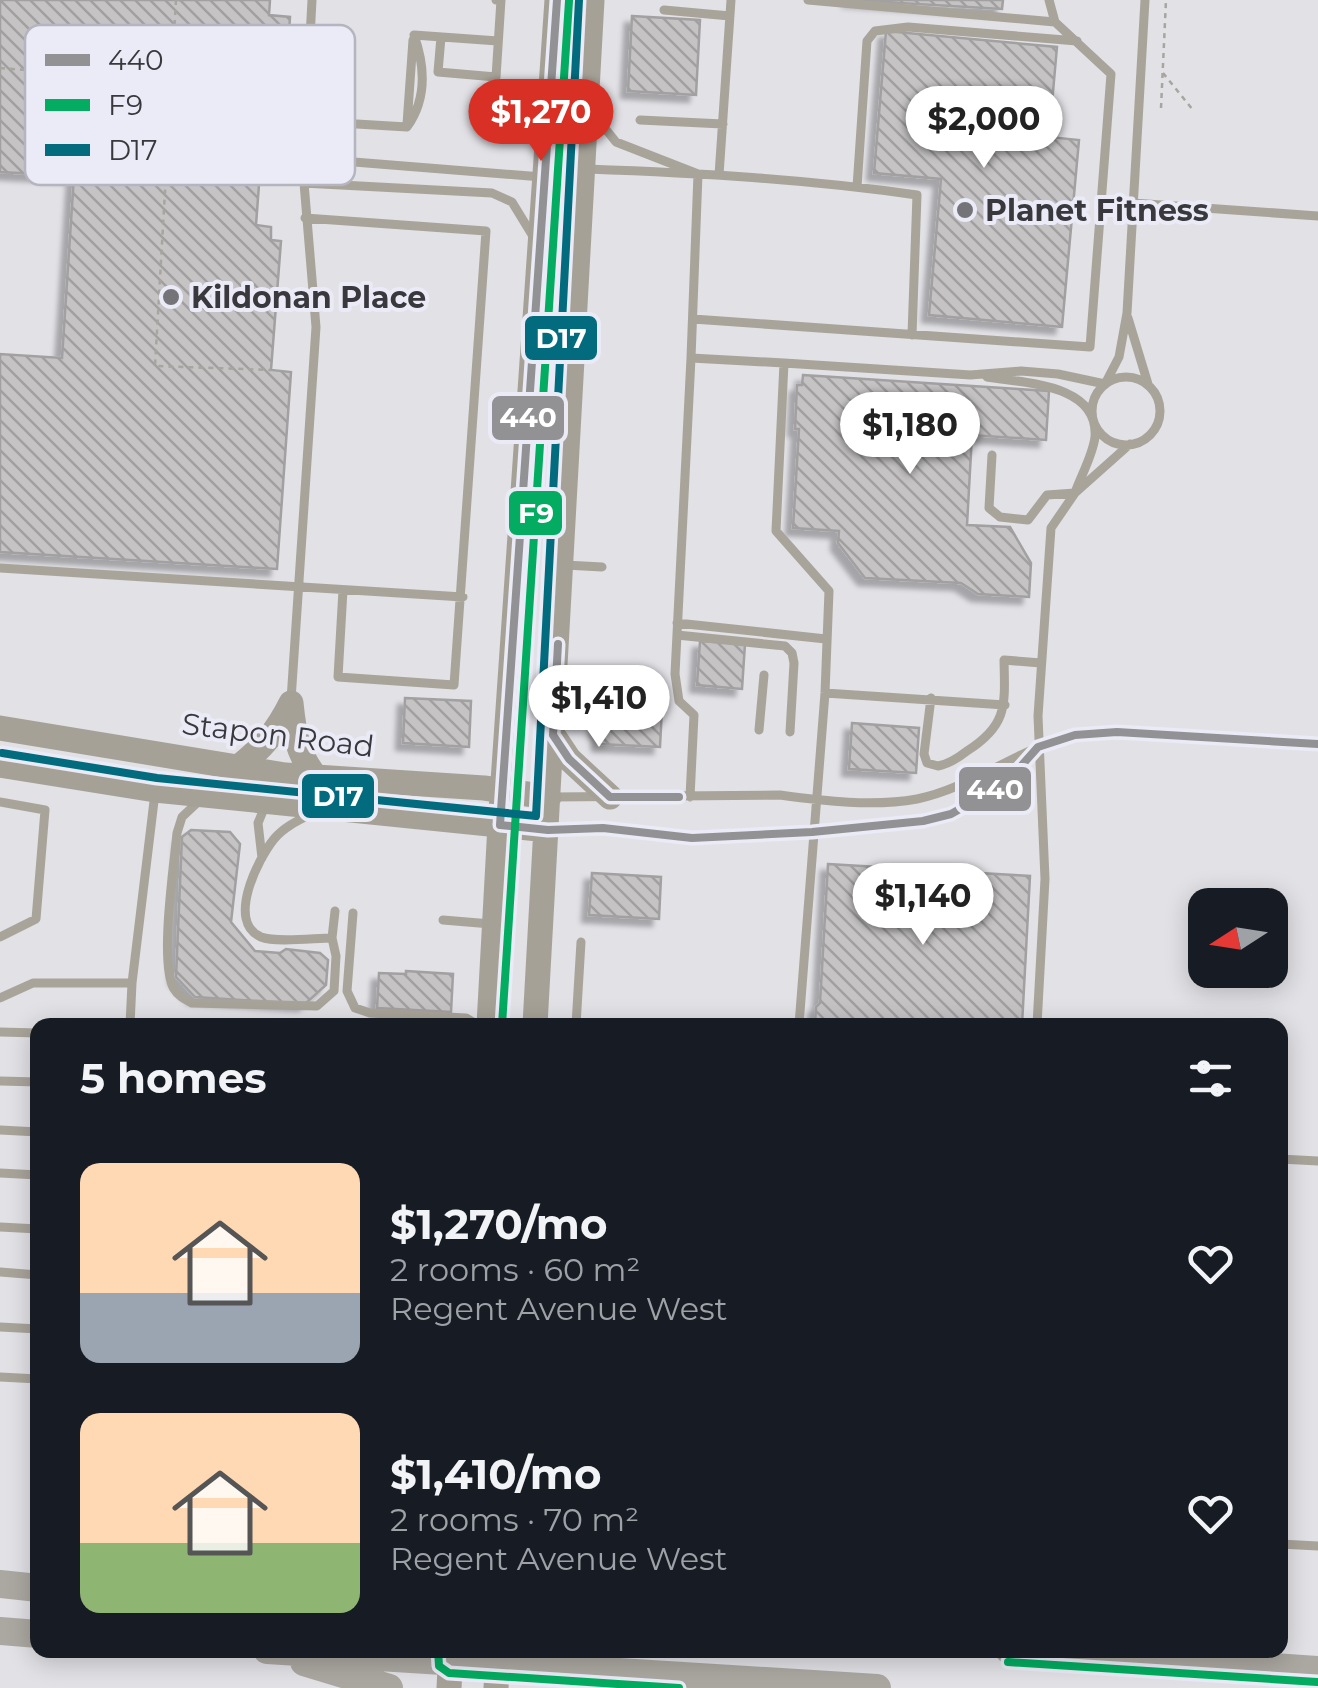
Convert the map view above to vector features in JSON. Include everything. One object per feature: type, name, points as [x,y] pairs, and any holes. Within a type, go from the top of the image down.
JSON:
[{"type":"main road","points":[[489,1018],[558,0]]},
{"type":"main road","points":[[538,1018],[592,0]]},
{"type":"main road","points":[[550,120],[565,150],[584,169]]},
{"type":"main road","points":[[545,177],[580,221]]},
{"type":"main road","points":[[237,768],[277,732],[291,703]]},
{"type":"main road","points":[[291,703],[296,745],[316,777]]},
{"type":"main road","name":"Stapon Road","points":[[0,728],[237,768],[549,797]]},
{"type":"main road","points":[[553,735],[569,759],[610,797]]},
{"type":"main road","points":[[155,790],[158,752]]},
{"type":"main road","points":[[0,765],[155,790],[548,830]]},
{"type":"main road","points":[[0,1584],[30,1587]]},
{"type":"main road","points":[[0,1630],[30,1633]]},
{"type":"main road","points":[[293,1658],[388,1688]]},
{"type":"main road","points":[[359,1658],[877,1688]]},
{"type":"main road","points":[[1133,1658],[1318,1670]]},
{"type":"main road","points":[[581,1688],[635,1673]]},
{"type":"lane","points":[[311,25],[312,0]]},
{"type":"lane","points":[[440,37],[438,72],[496,77],[501,0],[496,0]]},
{"type":"lane","points":[[719,176],[731,0]]},
{"type":"lane","points":[[693,319],[1090,348],[1111,74],[1055,22],[808,0]]},
{"type":"lane","points":[[1050,0],[1055,22]]},
{"type":"lane","points":[[1075,493],[1095,440],[1092,406],[1118,358],[1127,313],[1144,0]]},
{"type":"lane","points":[[664,10],[730,16]]},
{"type":"lane","points":[[857,186],[868,42],[874,31],[908,27],[1078,42]]},
{"type":"lane","points":[[355,124],[407,127],[414,35],[498,40]]},
{"type":"lane","points":[[587,106],[616,142],[698,174]]},
{"type":"lane","points":[[640,120],[722,124]]},
{"type":"lane","points":[[355,162],[545,177]]},
{"type":"lane","points":[[584,169],[857,186],[917,195],[912,335]]},
{"type":"lane","points":[[690,797],[694,716],[679,702],[675,674],[698,174]]},
{"type":"lane","points":[[291,703],[316,327],[304,185]]},
{"type":"lane","points":[[355,185],[492,193],[512,202],[540,250]]},
{"type":"lane","points":[[1133,203],[1318,216]]},
{"type":"lane","points":[[305,218],[486,231],[454,685],[338,677],[343,590]]},
{"type":"lane","points":[[1037,1018],[1046,879],[1038,747],[1050,528],[1075,493],[1130,444],[1145,439],[1158,421],[1157,398],[1142,373],[1127,313]]},
{"type":"lane","points":[[691,358],[970,374],[1054,386],[1076,400],[1103,437],[1130,444]]},
{"type":"lane","points":[[784,363],[776,531],[829,591],[825,693],[799,1018]]},
{"type":"lane","points":[[970,374],[1020,371],[1105,384],[1131,377],[1150,387]]},
{"type":"lane","points":[[992,456],[988,508],[1000,517],[1028,520],[1047,495],[1075,493]]},
{"type":"lane","points":[[562,564],[602,567]]},
{"type":"lane","points":[[0,568],[462,596]]},
{"type":"lane","points":[[677,624],[826,638]]},
{"type":"lane","points":[[677,636],[784,646],[792,653],[794,664],[790,732]]},
{"type":"lane","points":[[931,698],[924,754],[927,762],[938,766],[994,731],[1005,705],[1004,660],[1041,663]]},
{"type":"lane","points":[[759,730],[764,675]]},
{"type":"lane","points":[[825,693],[1005,705]]},
{"type":"lane","points":[[549,797],[919,798],[1075,735],[1117,732],[1318,744]]},
{"type":"lane","points":[[548,830],[603,828],[692,838],[924,822],[951,814],[1006,783],[1038,747]]},
{"type":"lane","points":[[130,1018],[155,790]]},
{"type":"lane","points":[[206,796],[182,817],[177,833],[167,958],[173,988],[192,1003],[317,1006],[334,991],[335,911]]},
{"type":"lane","points":[[0,802],[46,810],[36,918],[0,937]]},
{"type":"lane","points":[[262,858],[258,823],[266,803]]},
{"type":"lane","points":[[323,808],[288,826],[274,839],[244,904],[244,919],[262,938],[332,938]]},
{"type":"lane","points":[[354,913],[347,991],[355,1008],[466,1018]]},
{"type":"lane","points":[[443,920],[494,924]]},
{"type":"lane","points":[[576,1018],[581,942]]},
{"type":"lane","points":[[0,998],[33,983],[132,983]]},
{"type":"lane","points":[[0,1032],[30,1033]]},
{"type":"lane","points":[[0,1080],[30,1082]]},
{"type":"lane","points":[[0,1130],[30,1132]]},
{"type":"lane","points":[[1288,1159],[1318,1161]]},
{"type":"lane","points":[[0,1173],[30,1175]]},
{"type":"lane","points":[[0,1228],[30,1229]]},
{"type":"lane","points":[[0,1272],[30,1274]]},
{"type":"lane","points":[[0,1327],[30,1329]]},
{"type":"lane","points":[[0,1377],[30,1379]]},
{"type":"lane","points":[[1288,1544],[1318,1546]]},
{"type":"path","points":[[174,25],[176,0]]},
{"type":"path","points":[[1161,108],[1166,0]]},
{"type":"path","points":[[0,68],[25,70]]},
{"type":"path","points":[[1162,71],[1193,110]]},
{"type":"path","points":[[165,185],[155,366],[272,370]]},
{"type":"building","name":"Kildonan Place","points":[[0,0],[270,0],[269,15],[290,17],[290,25],[25,25],[25,173],[0,172]]},
{"type":"building","points":[[848,0],[1003,0],[1002,9]]},
{"type":"building","points":[[632,16],[700,20],[696,95],[628,91]]},
{"type":"building","points":[[886,31],[1057,47],[1049,137],[1079,140],[1062,327],[929,315],[941,179],[874,173]]},
{"type":"building","name":"Kildonan Place","points":[[73,185],[259,185],[256,225],[271,227],[271,240],[281,241],[271,370],[291,372],[277,569],[0,552],[0,354],[62,358]]},
{"type":"building","points":[[803,375],[1049,391],[1046,440],[972,435],[967,525],[1010,527],[1031,563],[1029,597],[978,594],[961,583],[865,578],[838,543],[839,531],[793,528],[799,429],[795,429],[797,385],[802,385]]},
{"type":"building","points":[[700,641],[745,644],[742,689],[697,685]]},
{"type":"building","points":[[598,679],[642,682],[641,687],[663,688],[660,747],[599,744]]},
{"type":"building","points":[[405,698],[471,701],[469,747],[403,743]]},
{"type":"building","points":[[852,723],[919,728],[916,773],[849,769]]},
{"type":"building","points":[[191,830],[230,832],[240,844],[231,922],[255,951],[320,953],[328,960],[326,985],[305,1004],[195,997],[176,977],[182,837]]},
{"type":"building","points":[[828,864],[1030,876],[1022,1018],[815,1018],[820,1003]]},
{"type":"building","points":[[592,873],[661,877],[659,919],[589,915]]},
{"type":"building","points":[[379,973],[453,974],[451,1012],[377,1008]]},
{"type":"transit line","name":"440","points":[[557,0],[500,825],[548,830],[603,828],[692,838],[812,832],[923,821],[951,814],[1006,783],[1038,747],[1075,735],[1117,732],[1318,744]]},
{"type":"transit line","name":"D17","points":[[2,753],[157,778],[536,816],[579,0]]},
{"type":"transit line","name":"F9","points":[[502,1018],[569,1]]},
{"type":"transit line","name":"440","points":[[558,644],[553,735],[569,759],[610,797],[679,797]]},
{"type":"transit line","name":"F9","points":[[438,1658],[439,1666],[449,1673],[679,1688]]},
{"type":"transit line","name":"F9","points":[[1008,1662],[1317,1682]]},
{"type":"place","name":"Planet Fitness","points":[[965,210]]},
{"type":"place","name":"Kildonan Place","points":[[171,297]]}]
